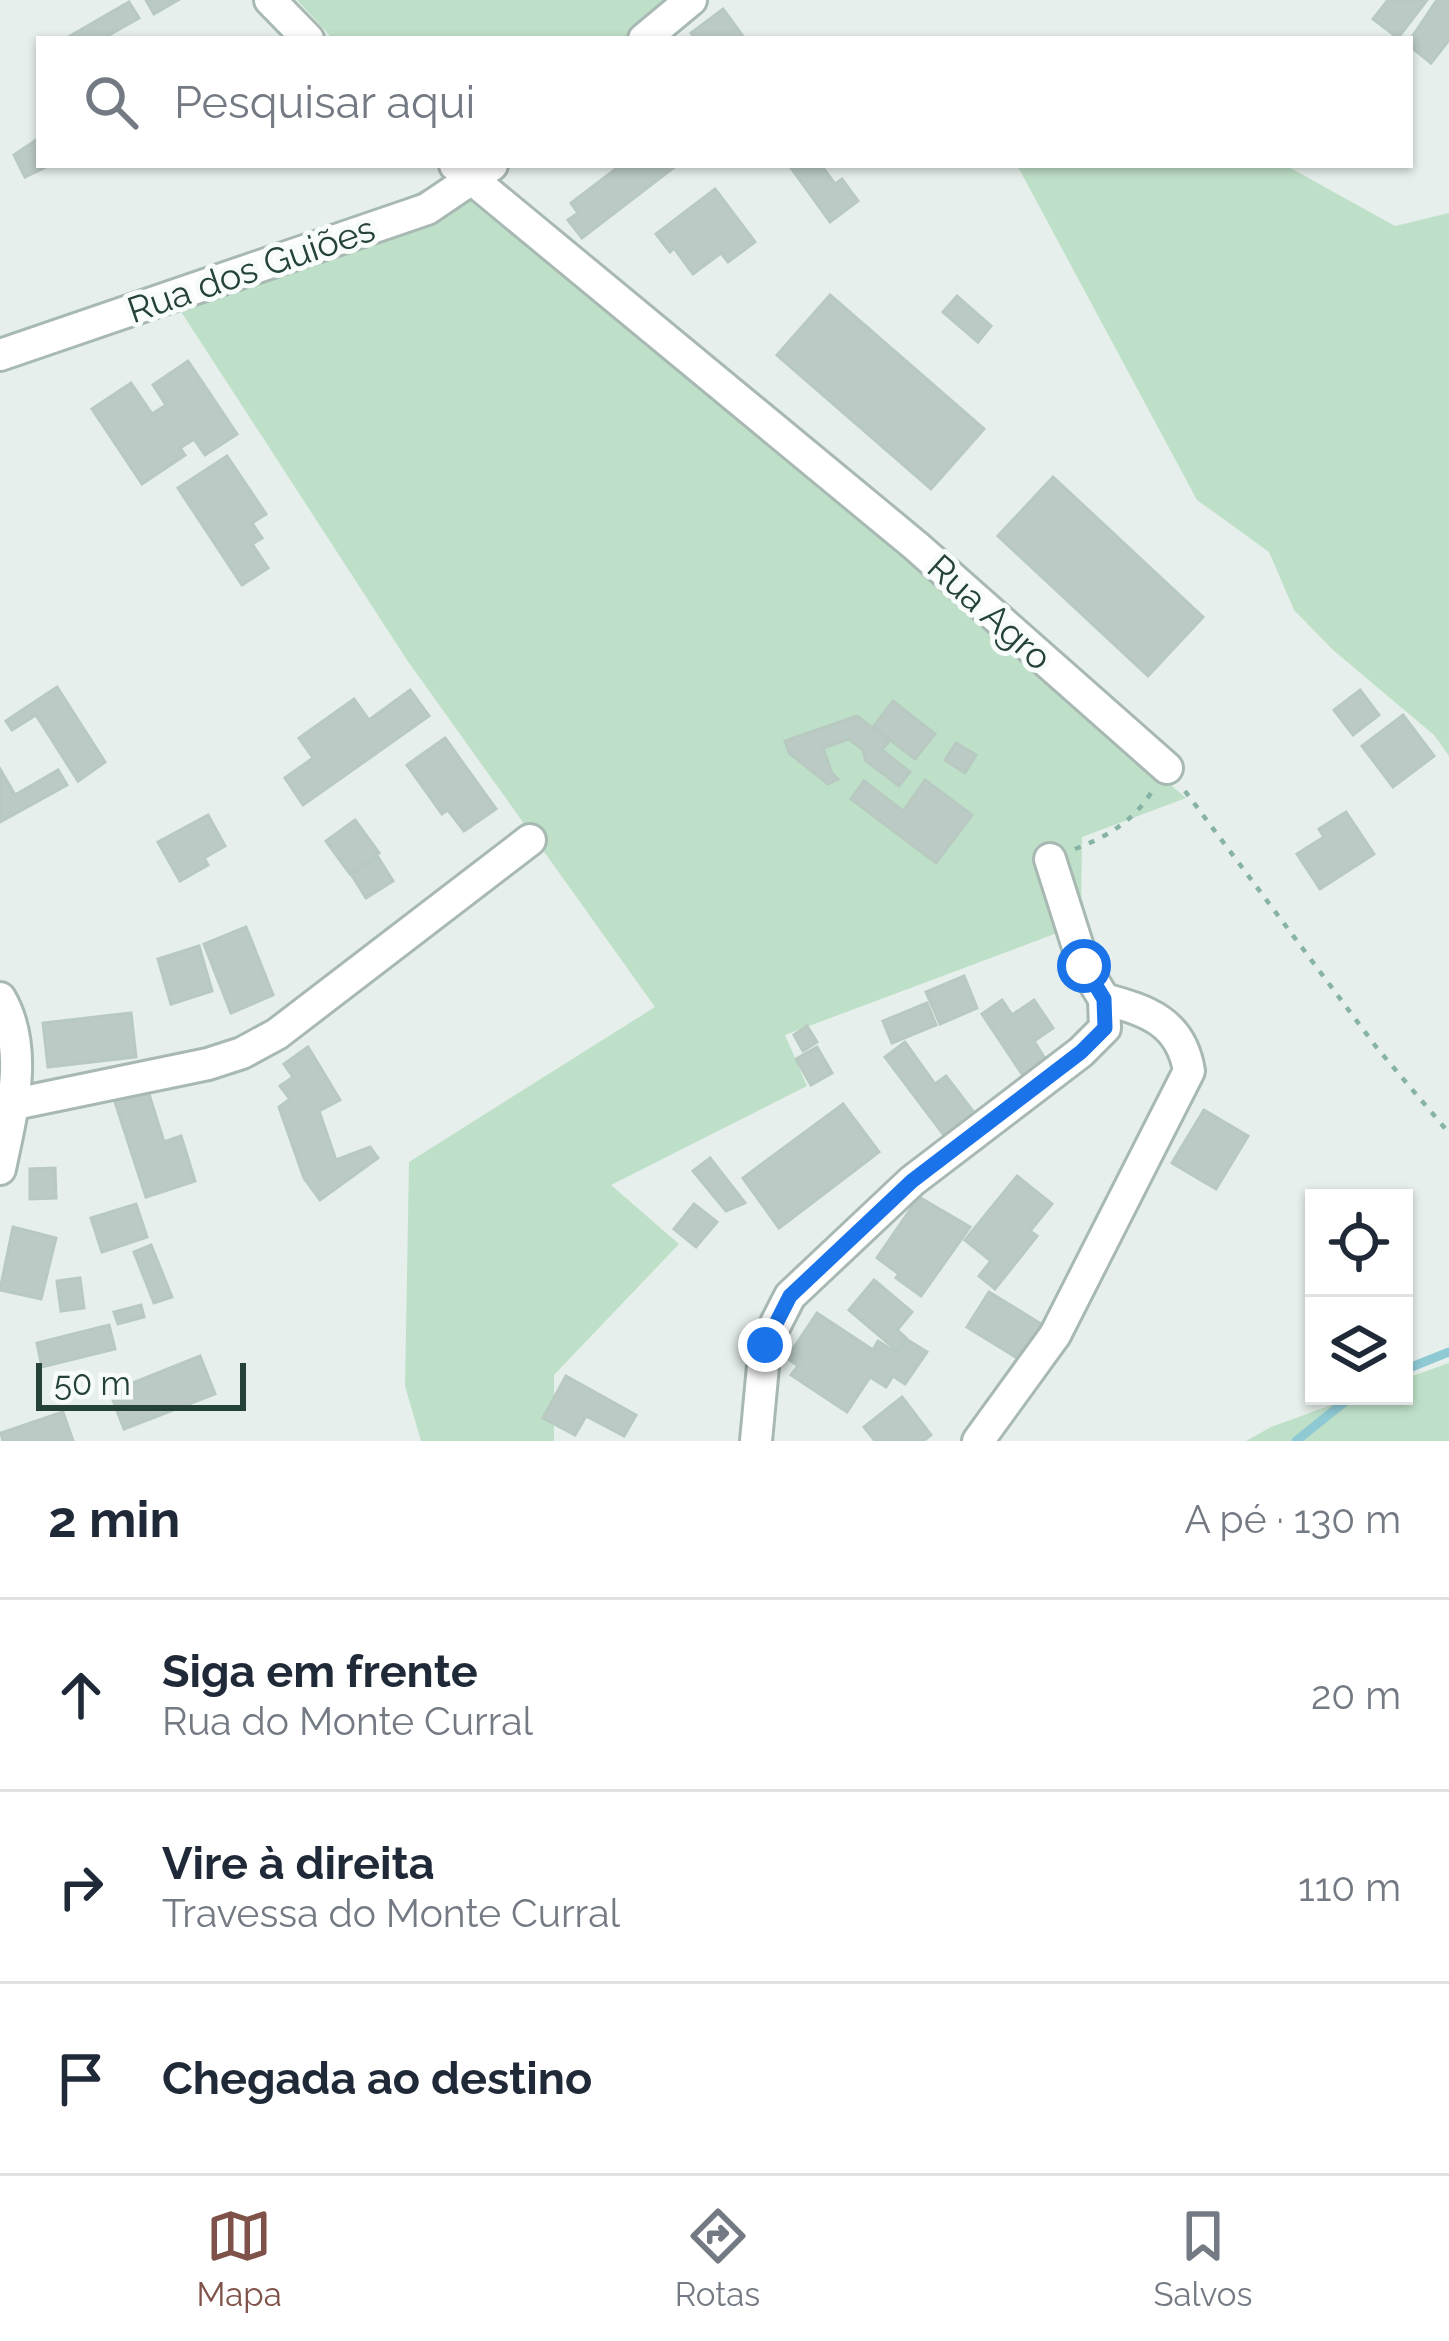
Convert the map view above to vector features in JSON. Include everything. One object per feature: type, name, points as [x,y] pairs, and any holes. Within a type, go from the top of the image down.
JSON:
[{"type":"street","points":[[270,0],[305,36]]},
{"type":"street","points":[[648,36],[691,0]]},
{"type":"street","name":"Rua dos Guiões","points":[[0,355],[427,209],[473,170]]},
{"type":"street","name":"Rua Agro","points":[[473,170],[916,546],[1167,768]]},
{"type":"street","points":[[6,1107],[242,1053],[277,1034],[530,840]]},
{"type":"street","points":[[756,1441],[765,1345],[790,1296],[912,1181],[1081,1052],[1105,1028],[1104,999],[1084,966],[1050,859]]},
{"type":"street","points":[[0,998],[16,1030],[0,1169]]},
{"type":"street","points":[[977,1441],[1054,1335],[1189,1071],[1184,1044],[1148,1011],[1104,999]]},
{"type":"path","points":[[1050,859],[1102,838],[1136,816],[1167,768],[1377,1048],[1449,1133]]},
{"type":"green space","points":[[297,0],[669,0],[626,36],[330,36]]},
{"type":"green space","points":[[1019,168],[1290,168],[1395,226],[1449,213],[1449,756],[1434,735],[1333,650],[1294,610],[1269,552],[1197,500]]},
{"type":"green space","points":[[465,169],[1186,798],[1082,837],[1081,924],[785,1035],[807,1086],[611,1185],[679,1244],[554,1375],[554,1441],[421,1441],[405,1386],[409,1162],[655,1007],[407,660],[180,310]]},
{"type":"green space","points":[[1449,1363],[1449,1441],[1246,1441],[1331,1405],[1413,1405],[1413,1376]]},
{"type":"building","points":[[146,0],[178,0],[154,14]]},
{"type":"building","points":[[1388,0],[1427,0],[1400,36],[1373,19]]},
{"type":"building","points":[[1437,0],[1449,0],[1449,40],[1431,63],[1413,48],[1413,36]]},
{"type":"building","points":[[129,2],[139,18],[107,36],[70,36]]},
{"type":"building","points":[[723,9],[743,36],[693,36]]},
{"type":"building","points":[[36,140],[36,168],[44,168],[25,177],[14,155]]},
{"type":"building","points":[[617,168],[673,168],[582,238],[568,220],[578,213],[571,203]]},
{"type":"building","points":[[791,168],[823,168],[835,184],[842,179],[858,201],[830,222]]},
{"type":"building","points":[[715,189],[755,242],[728,262],[721,253],[693,274],[674,248],[670,252],[656,234]]},
{"type":"building","points":[[830,295],[984,429],[931,489],[777,355]]},
{"type":"building","points":[[957,296],[991,326],[978,342],[943,312]]},
{"type":"building","points":[[188,361],[237,434],[205,455],[194,439],[180,448],[185,455],[142,484],[92,409],[131,383],[152,414],[166,405],[153,385]]},
{"type":"building","points":[[227,456],[266,514],[252,523],[262,538],[252,544],[268,568],[242,585],[178,488]]},
{"type":"building","points":[[1053,477],[1203,617],[1148,676],[998,536]]},
{"type":"building","points":[[57,687],[105,762],[78,781],[36,715],[12,730],[6,721]]},
{"type":"building","points":[[410,690],[429,716],[303,805],[285,778],[313,758],[299,738],[354,699],[369,720]]},
{"type":"building","points":[[1360,690],[1379,715],[1353,735],[1334,710]]},
{"type":"building","points":[[893,701],[935,734],[915,759],[873,727]]},
{"type":"building","points":[[1403,715],[1434,756],[1393,787],[1362,746]]},
{"type":"building","points":[[857,716],[889,741],[882,750],[910,772],[899,786],[866,761],[863,750],[849,739],[823,748],[838,779],[828,784],[789,753],[785,741]]},
{"type":"building","points":[[445,738],[496,809],[464,831],[448,810],[442,814],[407,765]]},
{"type":"building","points":[[956,743],[976,755],[965,773],[945,760]]},
{"type":"building","points":[[0,769],[15,795],[58,770],[67,785],[0,822]]},
{"type":"building","points":[[925,780],[972,815],[936,863],[851,799],[864,781],[903,811]]},
{"type":"building","points":[[1346,812],[1374,854],[1320,889],[1297,854],[1324,837],[1319,829]]},
{"type":"building","points":[[208,815],[225,846],[204,858],[208,865],[180,881],[158,842]]},
{"type":"building","points":[[355,820],[379,853],[350,874],[326,841]]},
{"type":"building","points":[[378,857],[393,881],[366,898],[351,874]]},
{"type":"building","points":[[246,927],[273,995],[231,1013],[204,944]]},
{"type":"building","points":[[199,946],[212,991],[171,1004],[158,959]]},
{"type":"building","points":[[964,976],[977,1008],[940,1024],[926,992]]},
{"type":"building","points":[[1002,1000],[1012,1015],[1034,1000],[1053,1028],[1034,1041],[1049,1065],[1026,1080],[982,1014]]},
{"type":"building","points":[[927,1003],[936,1025],[892,1043],[883,1021]]},
{"type":"building","points":[[131,1013],[136,1057],[48,1067],[43,1023]]},
{"type":"building","points":[[807,1026],[817,1042],[803,1051],[794,1035]]},
{"type":"building","points":[[905,1042],[935,1084],[946,1076],[979,1119],[949,1142],[885,1057]]},
{"type":"building","points":[[308,1047],[340,1100],[319,1111],[336,1160],[370,1147],[378,1158],[320,1200],[304,1178],[279,1107],[290,1099],[280,1086],[293,1077],[284,1064]]},
{"type":"building","points":[[817,1047],[832,1073],[811,1085],[796,1059]]},
{"type":"building","points":[[148,1091],[164,1142],[181,1136],[195,1181],[146,1197],[115,1102]]},
{"type":"building","points":[[843,1104],[879,1152],[779,1228],[743,1178]]},
{"type":"building","points":[[1204,1110],[1248,1136],[1216,1189],[1172,1163]]},
{"type":"building","points":[[710,1158],[745,1203],[726,1211],[693,1171]]},
{"type":"building","points":[[55,1168],[56,1198],[30,1199],[30,1169]]},
{"type":"building","points":[[1017,1176],[1052,1204],[1030,1231],[1037,1236],[995,1289],[979,1276],[991,1261],[965,1240]]},
{"type":"building","points":[[919,1197],[970,1227],[921,1296],[877,1258]]},
{"type":"building","points":[[136,1204],[147,1237],[102,1252],[91,1218]]},
{"type":"building","points":[[694,1204],[717,1222],[696,1247],[674,1229]]},
{"type":"building","points":[[13,1227],[56,1238],[41,1299],[0,1290]]},
{"type":"building","points":[[151,1245],[172,1297],[154,1303],[134,1252]]},
{"type":"building","points":[[80,1278],[84,1308],[61,1311],[57,1281]]},
{"type":"building","points":[[874,1280],[912,1312],[897,1330],[906,1338],[896,1350],[849,1310]]},
{"type":"building","points":[[989,1292],[1041,1324],[1019,1359],[967,1327]]},
{"type":"building","points":[[141,1305],[144,1317],[118,1324],[114,1312]]},
{"type":"building","points":[[817,1313],[873,1350],[878,1341],[897,1353],[906,1339],[927,1352],[905,1384],[893,1376],[886,1387],[870,1377],[847,1412],[791,1375],[798,1366],[787,1358]]},
{"type":"building","points":[[109,1325],[115,1349],[42,1367],[37,1343]]},
{"type":"building","points":[[200,1356],[215,1394],[124,1429],[110,1392]]},
{"type":"building","points":[[566,1376],[636,1415],[624,1436],[586,1416],[575,1435],[543,1418]]},
{"type":"building","points":[[902,1397],[931,1435],[923,1441],[875,1441],[864,1427]]},
{"type":"building","points":[[63,1412],[73,1441],[3,1441],[1,1433]]},
{"type":"waterway","points":[[1413,1366],[1449,1352]]},
{"type":"waterway","points":[[1296,1441],[1341,1405]]},
{"type":"route","points":[[765,1345],[790,1296],[912,1181],[1081,1052],[1105,1028],[1104,999],[1084,966]]}]
